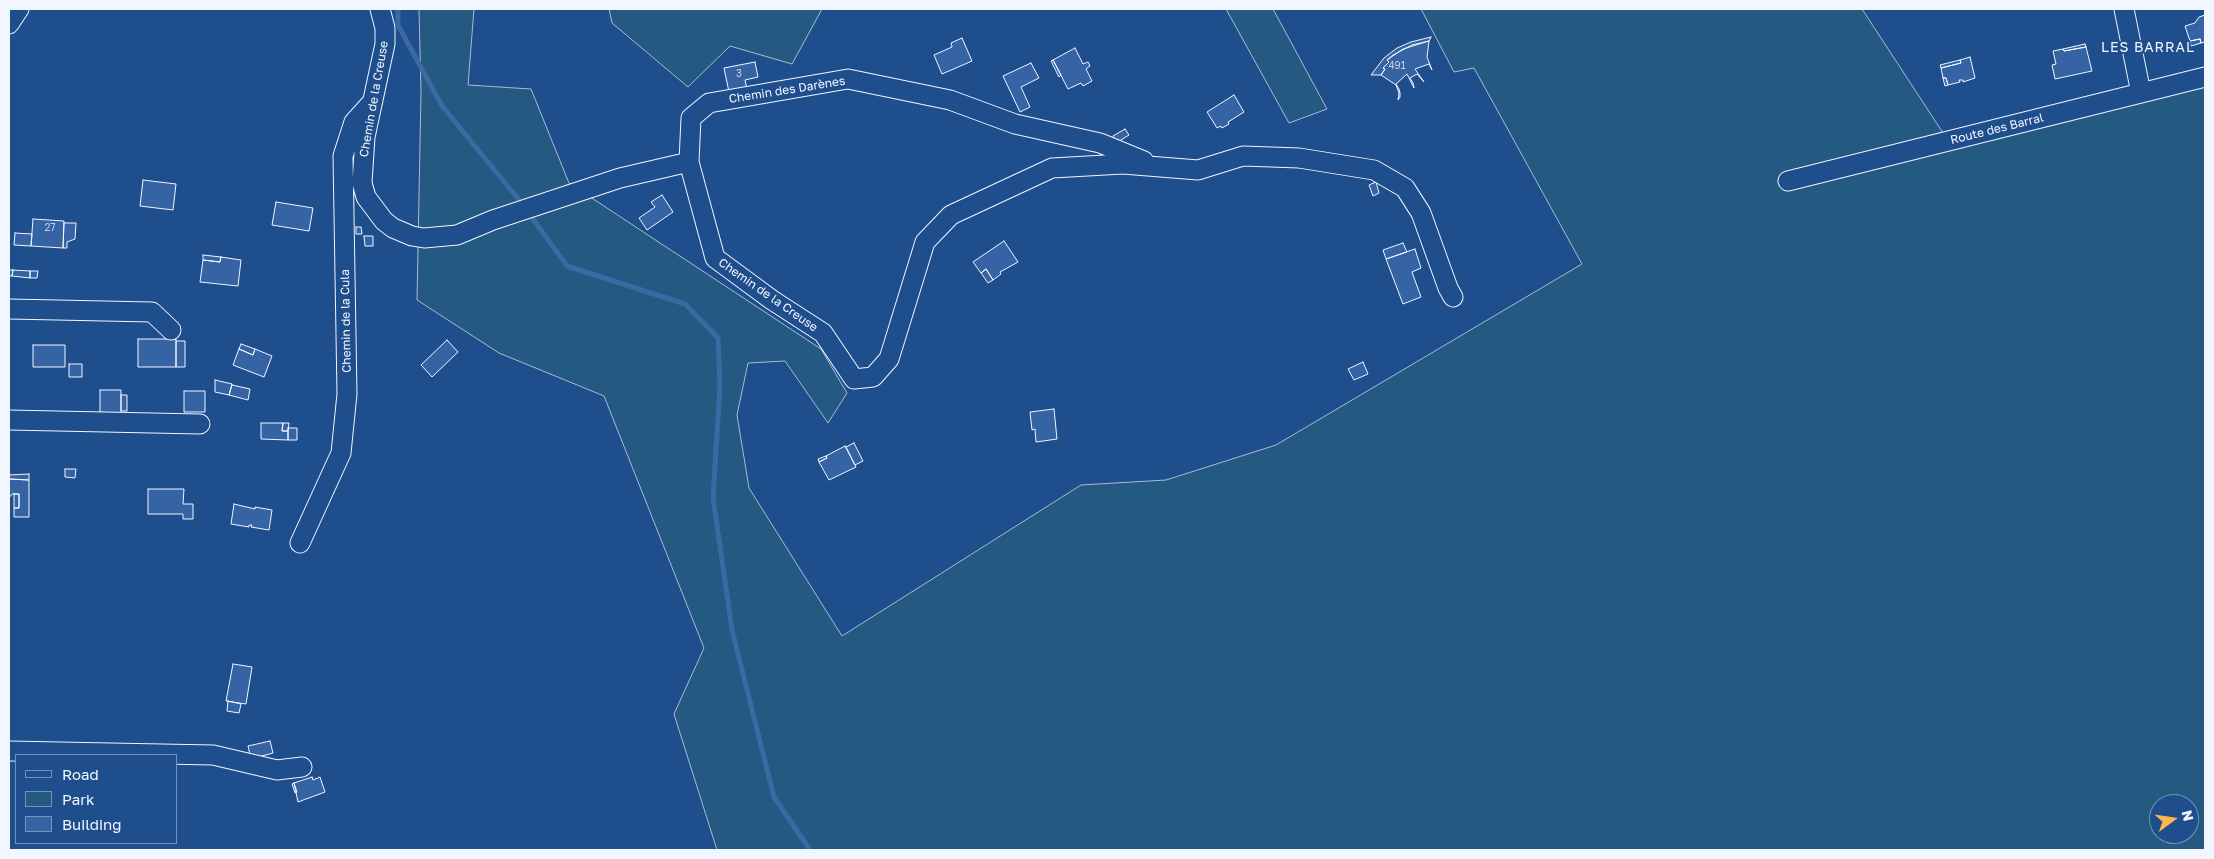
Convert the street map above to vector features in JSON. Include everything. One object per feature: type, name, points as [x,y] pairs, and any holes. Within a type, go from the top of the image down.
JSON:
[{"type":"street","points":[[9,24],[19,9]]},
{"type":"street","name":"Chemin de la Creuse","points":[[380,9],[385,28],[385,44],[366,138],[362,183],[366,197],[384,221],[412,236],[435,238],[457,235],[493,220],[620,178],[689,162],[715,258],[772,300],[823,333],[854,379],[873,377],[889,359],[925,242],[951,215],[1052,168],[1123,164],[1198,170],[1243,156],[1299,158],[1374,170],[1405,188],[1421,213],[1453,297]]},
{"type":"street","points":[[2124,9],[2141,93]]},
{"type":"street","name":"Route des Barral","points":[[1788,181],[2205,77]]},
{"type":"street","name":"Chemin des Darènes","points":[[689,162],[691,118],[709,103],[848,80],[950,100],[1015,124],[1100,143],[1160,167]]},
{"type":"street","name":"Chemin de la Cula","points":[[300,543],[341,453],[347,394],[343,156],[354,122],[374,100]]},
{"type":"street","points":[[9,309],[152,312],[171,330]]},
{"type":"street","points":[[9,420],[200,424]]},
{"type":"street","points":[[9,751],[162,754]]},
{"type":"street","points":[[178,754],[213,755],[277,770],[302,767]]},
{"type":"green space","points":[[419,9],[474,9],[468,85],[531,89],[569,183],[821,349],[847,393],[828,423],[785,361],[748,363],[737,415],[749,488],[842,636],[1081,485],[1166,480],[1276,445],[1582,264],[1474,68],[1454,72],[1421,9],[1862,9],[1947,139],[2205,84],[2205,850],[717,850],[674,714],[704,648],[604,396],[499,353],[417,300],[421,91]]},
{"type":"green space","points":[[609,9],[822,9],[792,64],[730,46],[688,87],[612,23]]},
{"type":"green space","points":[[1226,9],[1273,9],[1327,109],[1289,123]]},
{"type":"building","points":[[2205,15],[2205,42],[2201,43],[2200,39],[2190,41],[2185,26],[2195,23],[2199,17]]},
{"type":"building","points":[[1431,37],[1429,41],[1412,45],[1393,55],[1387,60],[1389,62],[1383,68],[1385,69],[1381,75],[1371,75],[1384,58],[1397,48]]},
{"type":"building","points":[[962,38],[972,61],[942,74],[934,55],[952,47],[951,43]]},
{"type":"building","points":[[2200,39],[2201,43],[2191,46],[2190,41]]},
{"type":"building","points":[[1429,41],[1427,57],[1432,70],[1429,64],[1415,69],[1424,82],[1417,74],[1410,78],[1414,88],[1407,74],[1396,84],[1400,93],[1398,100],[1399,93],[1396,85],[1381,75],[1385,69],[1383,68],[1389,62],[1387,60],[1403,49]]},
{"type":"building","points":[[2085,44],[2086,47],[2064,51],[2063,49]]},
{"type":"building","points":[[2086,47],[2092,71],[2055,79],[2052,65],[2056,64],[2053,51]]},
{"type":"building","points":[[1075,48],[1083,64],[1088,62],[1090,66],[1086,69],[1092,81],[1083,86],[1081,83],[1068,89],[1053,60]]},
{"type":"building","points":[[1970,57],[1975,78],[1963,82],[1963,80],[1959,80],[1960,82],[1948,85],[1946,78],[1943,78],[1941,68],[1961,63],[1960,60]]},
{"type":"building","points":[[1053,60],[1061,75],[1059,77],[1051,61]]},
{"type":"building","points":[[1960,60],[1961,63],[1941,68],[1940,65]]},
{"type":"building","points":[[755,62],[758,77],[745,80],[747,89],[729,92],[724,68]]},
{"type":"building","points":[[1031,63],[1039,78],[1021,87],[1030,107],[1020,112],[1003,76]]},
{"type":"building","points":[[1943,78],[1946,78],[1948,85],[1945,86]]},
{"type":"building","points":[[1234,95],[1244,112],[1228,122],[1229,124],[1222,128],[1221,126],[1217,128],[1207,112]]},
{"type":"building","points":[[1125,129],[1129,135],[1116,143],[1113,136]]},
{"type":"building","points":[[143,180],[176,184],[173,210],[140,206]]},
{"type":"building","points":[[1376,182],[1379,193],[1373,196],[1369,185]]},
{"type":"building","points":[[662,195],[673,212],[647,230],[639,218],[655,207],[651,202]]},
{"type":"building","points":[[276,202],[313,208],[309,231],[272,225]]},
{"type":"building","points":[[33,219],[64,221],[63,248],[31,246]]},
{"type":"building","points":[[64,223],[76,223],[75,239],[67,242],[67,248],[63,248]]},
{"type":"building","points":[[356,227],[361,227],[362,234],[356,234]]},
{"type":"building","points":[[15,233],[32,234],[31,246],[14,245]]},
{"type":"building","points":[[364,236],[373,236],[373,246],[365,246]]},
{"type":"building","points":[[1004,241],[1018,262],[1000,272],[1001,274],[993,280],[986,269],[981,273],[973,262]]},
{"type":"building","points":[[1403,243],[1407,252],[1386,259],[1383,250]]},
{"type":"building","points":[[1415,249],[1421,268],[1412,272],[1421,297],[1403,304],[1386,259]]},
{"type":"building","points":[[203,255],[221,257],[220,262],[203,260]]},
{"type":"building","points":[[221,257],[241,260],[238,286],[200,282],[203,260],[220,262]]},
{"type":"building","points":[[986,269],[993,280],[988,283],[981,273]]},
{"type":"building","points":[[9,270],[13,270],[12,276],[9,276]]},
{"type":"building","points":[[13,270],[30,271],[30,278],[12,276]]},
{"type":"building","points":[[30,271],[38,271],[37,278],[30,278]]},
{"type":"building","points":[[138,339],[176,339],[176,367],[138,367]]},
{"type":"building","points":[[447,340],[458,352],[432,377],[421,365]]},
{"type":"building","points":[[176,341],[185,341],[185,367],[176,367]]},
{"type":"building","points":[[241,344],[255,349],[253,355],[239,349]]},
{"type":"building","points":[[33,345],[65,345],[65,367],[33,367]]},
{"type":"building","points":[[239,349],[253,355],[255,349],[272,356],[264,377],[233,365]]},
{"type":"building","points":[[1363,362],[1368,374],[1354,380],[1348,369]]},
{"type":"building","points":[[69,364],[82,364],[82,377],[69,377]]},
{"type":"building","points":[[215,380],[232,384],[229,395],[215,392]]},
{"type":"building","points":[[232,385],[250,389],[248,400],[229,395]]},
{"type":"building","points":[[100,390],[121,390],[121,418],[100,418]]},
{"type":"building","points":[[184,391],[205,391],[205,412],[184,412]]},
{"type":"building","points":[[121,395],[127,395],[127,411],[121,411]]},
{"type":"building","points":[[1054,409],[1057,439],[1036,442],[1035,429],[1032,430],[1030,412]]},
{"type":"building","points":[[261,423],[283,423],[282,431],[288,431],[288,440],[261,439]]},
{"type":"building","points":[[283,423],[289,423],[288,431],[282,431]]},
{"type":"building","points":[[288,428],[297,428],[297,440],[288,440]]},
{"type":"building","points":[[854,443],[863,461],[855,465],[846,447]]},
{"type":"building","points":[[845,446],[856,467],[829,480],[819,462]]},
{"type":"building","points":[[826,456],[827,458],[819,462],[818,459]]},
{"type":"building","points":[[65,469],[76,469],[75,478],[65,477]]},
{"type":"building","points":[[29,474],[29,480],[9,479],[9,475]]},
{"type":"building","points":[[9,479],[29,480],[29,517],[14,517],[14,508],[19,508],[19,494],[12,494],[9,498]]},
{"type":"building","points":[[148,489],[184,489],[183,504],[193,504],[193,519],[183,519],[183,514],[148,514]]},
{"type":"building","points":[[14,494],[19,494],[19,508],[14,508]]},
{"type":"building","points":[[234,504],[255,509],[255,507],[272,510],[269,530],[251,527],[252,525],[249,525],[249,527],[231,524]]},
{"type":"building","points":[[233,664],[252,667],[246,704],[226,701]]},
{"type":"building","points":[[228,701],[241,704],[239,713],[227,711]]},
{"type":"building","points":[[270,741],[273,753],[251,759],[248,746]]},
{"type":"building","points":[[312,777],[313,780],[320,777],[325,792],[298,802],[294,783]]},
{"type":"building","points":[[294,783],[297,792],[295,793],[292,784]]},
{"type":"waterway","points":[[398,9],[398,25],[442,106],[520,201]]},
{"type":"waterway","points":[[533,219],[567,266],[685,304],[718,338],[720,385],[713,498],[732,630],[774,797],[810,850]]},
{"type":"district","name":"LES BARRAL","points":[[2148,48]]}]
